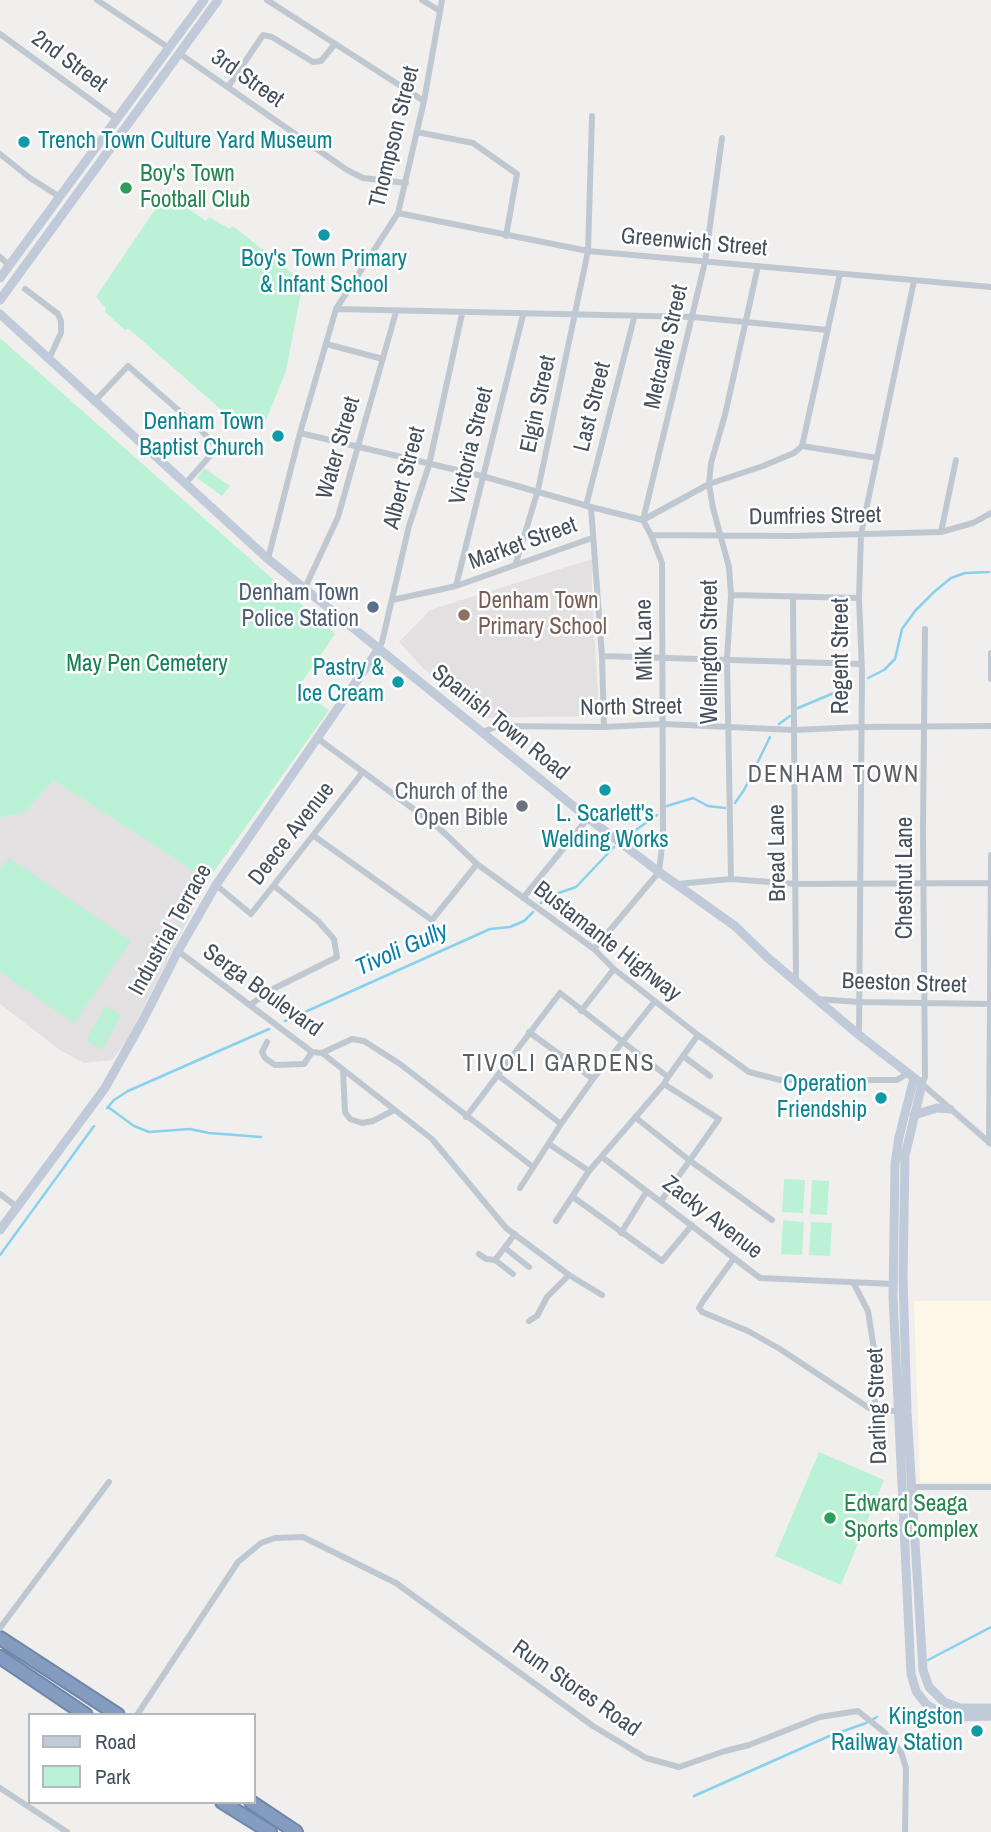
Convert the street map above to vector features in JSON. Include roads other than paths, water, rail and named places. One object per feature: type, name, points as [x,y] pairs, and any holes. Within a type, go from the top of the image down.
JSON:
[{"type":"highway","points":[[0,1638],[115,1713]]},
{"type":"highway","points":[[0,1657],[83,1713]]},
{"type":"highway","points":[[225,1804],[270,1832]]},
{"type":"highway","points":[[254,1804],[296,1832]]},
{"type":"street","points":[[97,0],[169,48]]},
{"type":"street","points":[[0,278],[204,0]]},
{"type":"street","points":[[0,300],[218,0]]},
{"type":"street","points":[[267,0],[424,101]]},
{"type":"street","points":[[422,0],[440,11]]},
{"type":"street","name":"Thompson Street","points":[[268,559],[300,433],[336,309],[398,213],[424,101],[442,0]]},
{"type":"street","name":"2nd Street","points":[[0,34],[117,119]]},
{"type":"street","points":[[228,87],[264,35],[272,37],[313,62],[320,61],[335,44]]},
{"type":"street","name":"3rd Street","points":[[180,54],[347,170],[363,178],[406,183]]},
{"type":"street","name":"Elgin Street","points":[[516,563],[538,490],[589,251],[592,116]]},
{"type":"street","points":[[417,132],[473,143],[517,174],[519,177],[506,236]]},
{"type":"street","name":"Metcalfe Street","points":[[643,520],[705,262],[722,138]]},
{"type":"street","points":[[0,154],[60,197]]},
{"type":"street","name":"Greenwich Street","points":[[398,213],[589,251],[991,287]]},
{"type":"street","points":[[0,257],[9,265]]},
{"type":"street","name":"Wellington Street","points":[[731,879],[727,659],[731,595],[729,567],[709,484],[711,463],[725,415],[758,266]]},
{"type":"street","points":[[651,535],[643,520],[709,484],[763,466],[794,453],[802,446],[840,274]]},
{"type":"street","name":"Regent Street","points":[[859,1035],[861,534],[914,281]]},
{"type":"street","points":[[25,289],[58,314],[61,321],[61,333],[49,359]]},
{"type":"street","points":[[336,309],[523,315],[577,314],[634,318],[692,317],[828,330]]},
{"type":"street","name":"Water Street","points":[[304,590],[338,517],[396,312]]},
{"type":"street","name":"Albert Street","points":[[378,650],[409,526],[429,465],[463,313]]},
{"type":"street","name":"Spanish Town Road","points":[[0,314],[304,590],[588,818],[735,926],[768,958],[922,1084],[990,1144]]},
{"type":"street","name":"Victoria Street","points":[[456,586],[523,315]]},
{"type":"street","name":"Last Street","points":[[589,506],[634,318]]},
{"type":"street","points":[[326,344],[383,359]]},
{"type":"street","points":[[94,402],[128,366],[201,430],[216,447],[185,484]]},
{"type":"street","points":[[300,433],[538,490],[589,506]]},
{"type":"street","points":[[802,446],[877,458]]},
{"type":"street","points":[[941,532],[956,460]]},
{"type":"street","name":"Market Street","points":[[392,600],[456,586],[516,563],[573,547],[592,538],[589,506],[643,520]]},
{"type":"street","name":"Dumfries Street","points":[[651,535],[941,532],[973,523],[991,513]]},
{"type":"street","name":"Milk Lane","points":[[651,535],[662,563],[663,838],[659,872]]},
{"type":"street","points":[[592,538],[602,656],[604,727]]},
{"type":"street","points":[[731,595],[859,598]]},
{"type":"street","name":"Bread Lane","points":[[793,598],[796,981]]},
{"type":"street","name":"Chestnut Lane","points":[[922,1084],[925,1077],[925,629]]},
{"type":"street","name":"Industrial Terrace","points":[[0,1230],[104,1088],[144,1020],[178,951],[216,885],[378,650]]},
{"type":"street","points":[[991,653],[991,679]]},
{"type":"street","points":[[602,656],[861,664]]},
{"type":"street","name":"North Street","points":[[481,732],[499,726],[604,727],[664,724],[794,730],[991,726]]},
{"type":"street","name":"Bustamante Highway","points":[[317,738],[438,827],[477,864],[594,949],[614,969],[749,1072],[779,1080],[897,1080],[911,1075]]},
{"type":"street","name":"Deece Avenue","points":[[216,885],[251,914],[362,773]]},
{"type":"street","points":[[523,898],[588,818]]},
{"type":"street","points":[[314,836],[432,919],[477,864]]},
{"type":"street","points":[[990,1144],[991,855]]},
{"type":"street","points":[[594,949],[659,872]]},
{"type":"street","points":[[675,884],[731,879],[796,884],[991,883]]},
{"type":"street","points":[[250,1005],[273,989],[337,957],[334,939],[318,921],[274,886]]},
{"type":"street","name":"Serga Boulevard","points":[[178,951],[312,1052],[322,1053],[352,1039],[359,1039],[400,1064],[533,1167]]},
{"type":"street","points":[[581,1011],[614,969]]},
{"type":"street","points":[[467,1117],[560,993],[668,1077]]},
{"type":"street","name":"Beeston Street","points":[[817,999],[991,1004]]},
{"type":"street","points":[[520,1188],[593,1079],[655,1001]]},
{"type":"street","points":[[529,1032],[593,1079]]},
{"type":"street","points":[[556,1221],[589,1171],[664,1084],[698,1035]]},
{"type":"street","points":[[267,1042],[262,1052],[265,1058],[275,1065],[304,1064],[312,1052]]},
{"type":"street","points":[[322,1053],[432,1139],[493,1215],[569,1275],[602,1295]]},
{"type":"street","points":[[683,1056],[710,1076]]},
{"type":"street","points":[[343,1070],[345,1112],[350,1119],[362,1123],[373,1121],[394,1110]]},
{"type":"street","name":"Darling Street","points":[[911,1075],[895,1164],[893,1284],[902,1412],[912,1487],[920,1632]]},
{"type":"street","points":[[499,1076],[561,1124]]},
{"type":"street","points":[[661,1201],[719,1119],[664,1084]]},
{"type":"street","name":"Darling Street","points":[[922,1084],[908,1137],[905,1165],[903,1289],[901,1488],[913,1683],[926,1704],[937,1711],[949,1715],[991,1716]]},
{"type":"street","points":[[914,1115],[937,1108],[950,1109]]},
{"type":"street","points":[[635,1117],[772,1220]]},
{"type":"street","points":[[549,1144],[589,1171]]},
{"type":"street","name":"Zacky Avenue","points":[[602,1157],[760,1278],[893,1284]]},
{"type":"street","points":[[621,1233],[647,1191]]},
{"type":"street","points":[[0,1194],[17,1207]]},
{"type":"street","points":[[573,1197],[662,1261],[692,1225]]},
{"type":"street","points":[[495,1260],[515,1234]]},
{"type":"street","points":[[505,1248],[528,1266]]},
{"type":"street","points":[[479,1254],[486,1259],[495,1260],[513,1274]]},
{"type":"street","points":[[734,1258],[703,1301],[699,1308],[702,1312],[748,1331],[780,1349],[839,1390],[875,1409],[902,1412]]},
{"type":"street","points":[[529,1321],[537,1316],[547,1297],[569,1275]]},
{"type":"street","points":[[854,1284],[868,1311],[875,1356],[875,1409]]},
{"type":"street","points":[[0,1628],[108,1482]]},
{"type":"street","points":[[901,1488],[991,1487]]},
{"type":"street","name":"Rum Stores Road","points":[[138,1713],[238,1562],[261,1543],[275,1538],[303,1537],[396,1583],[593,1726],[646,1758],[679,1767],[749,1745],[820,1717],[858,1711],[884,1732],[901,1752],[906,1768],[905,1832]]},
{"type":"street","points":[[908,1633],[920,1632],[925,1680],[936,1696],[960,1708],[991,1708]]},
{"type":"street","points":[[0,1788],[67,1832]]},
{"type":"waterway","name":"Tivoli Gully","points":[[868,678],[884,670],[895,659],[902,629],[934,592],[951,578],[965,573],[989,572]]},
{"type":"waterway","name":"Tivoli Gully","points":[[798,708],[853,685]]},
{"type":"waterway","name":"Tivoli Gully","points":[[779,724],[790,716]]},
{"type":"waterway","name":"Tivoli Gully","points":[[735,803],[770,737]]},
{"type":"waterway","name":"Tivoli Gully","points":[[667,806],[693,798],[708,806],[725,808]]},
{"type":"waterway","name":"Tivoli Gully","points":[[626,837],[657,815]]},
{"type":"waterway","name":"Tivoli Gully","points":[[541,903],[550,896],[576,887],[614,847]]},
{"type":"waterway","name":"Tivoli Gully","points":[[285,1021],[490,929],[510,927],[524,921],[533,912]]},
{"type":"waterway","name":"Tivoli Gully","points":[[107,1108],[128,1091],[269,1029]]},
{"type":"waterway","points":[[108,1107],[134,1126],[149,1132],[190,1129],[261,1137]]},
{"type":"waterway","name":"Tivoli Gully","points":[[0,1255],[94,1126]]},
{"type":"waterway","points":[[928,1660],[991,1627]]},
{"type":"waterway","points":[[694,1796],[877,1717]]},
{"type":"place","name":"Trench Town Culture Yard Museum","points":[[24,142]]},
{"type":"place","name":"Boy's Town Football Club","points":[[126,188]]},
{"type":"place","name":"Boy's Town Primary & Infant School","points":[[324,235]]},
{"type":"place","name":"Denham Town Baptist Church","points":[[278,436]]},
{"type":"place","name":"Denham Town Police Station","points":[[373,607]]},
{"type":"place","name":"Denham Town Primary School","points":[[464,615]]},
{"type":"place","name":"Pastry & Ice Cream","points":[[398,682]]},
{"type":"place","name":"L. Scarlett's Welding Works","points":[[605,790]]},
{"type":"place","name":"Church of the Open Bible","points":[[522,806]]},
{"type":"place","name":"Operation Friendship","points":[[881,1098]]},
{"type":"place","name":"Edward Seaga Sports Complex","points":[[830,1518]]},
{"type":"place","name":"Kingston Railway Station","points":[[977,1731]]},
{"type":"district","name":"DENHAM TOWN","points":[[834,776]]},
{"type":"district","name":"TIVOLI GARDENS","points":[[559,1065]]},
{"type":"park label","name":"May Pen Cemetery","points":[[147,665]]}]
